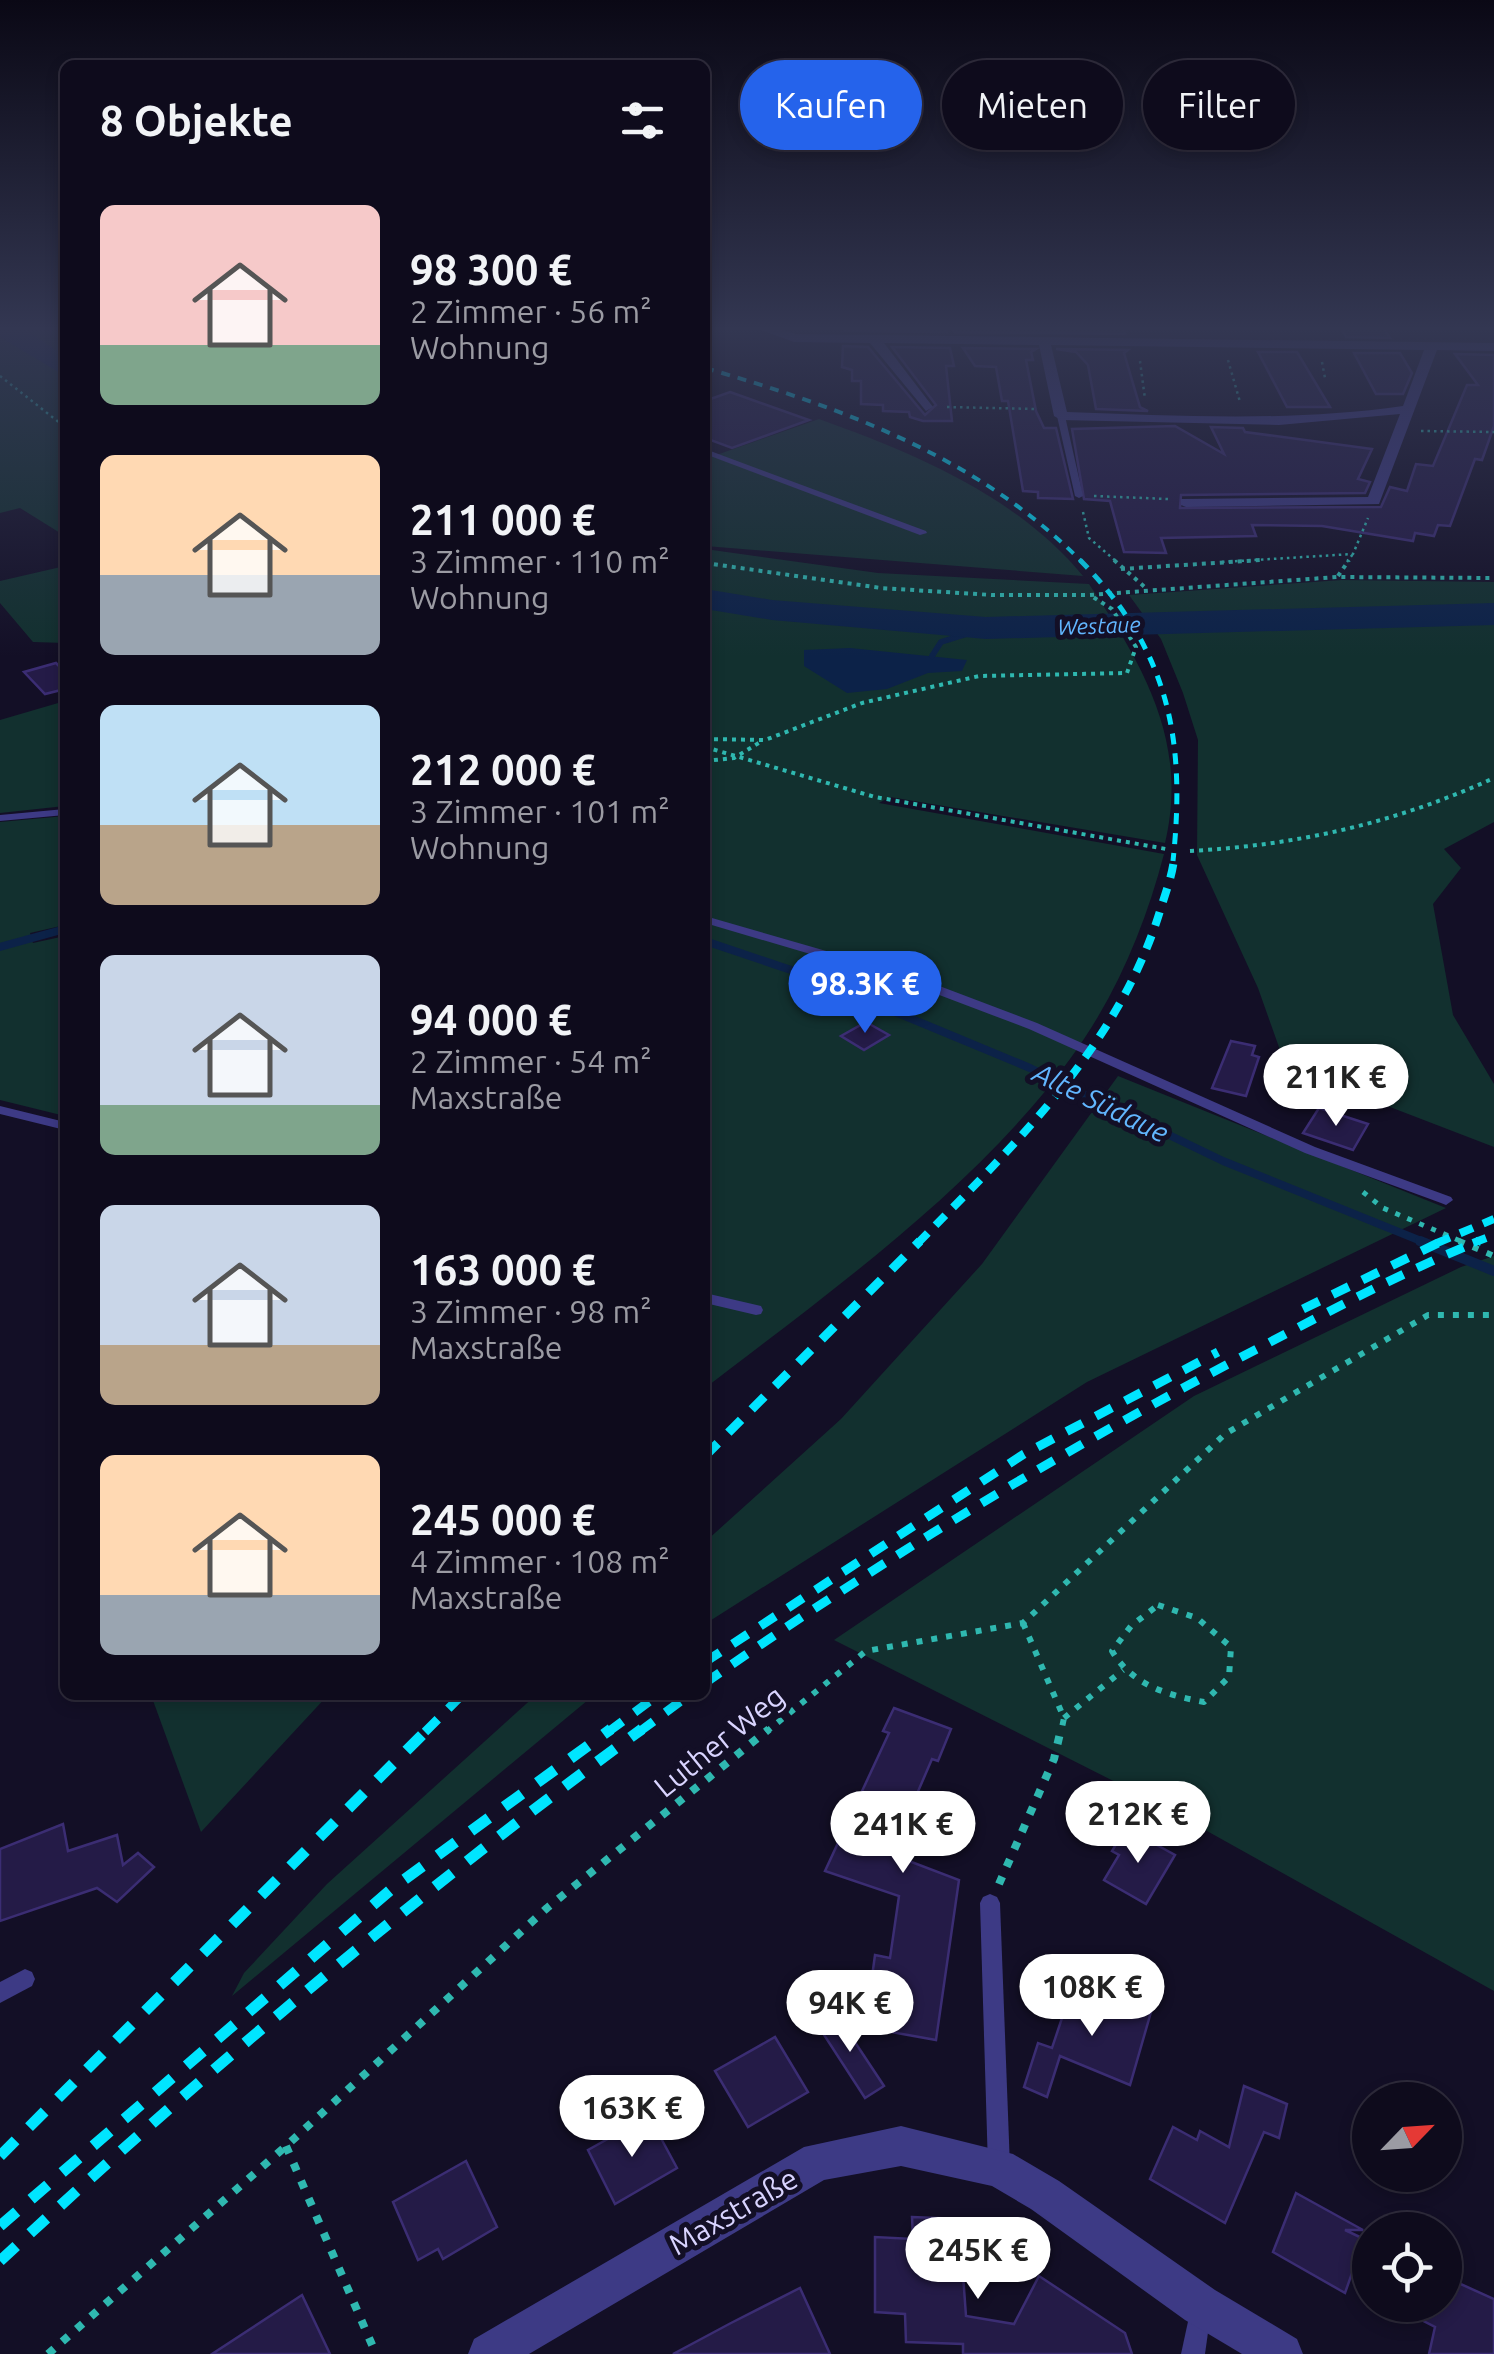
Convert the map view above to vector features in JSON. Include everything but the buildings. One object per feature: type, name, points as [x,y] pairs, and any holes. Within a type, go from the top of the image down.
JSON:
[{"type":"street","points":[[1186,502],[1374,501],[1401,437]]},
{"type":"street","name":"Maxstraße","points":[[488,2354],[818,2161],[901,2146],[998,2168],[1045,2195],[1200,2305],[1282,2354]]},
{"type":"lane","points":[[1066,437],[1080,496]]},
{"type":"lane","points":[[710,453],[923,533]]},
{"type":"lane","points":[[0,818],[60,812]]},
{"type":"lane","points":[[710,920],[908,979],[998,1012],[1310,1150],[1446,1200]]},
{"type":"lane","points":[[0,1110],[60,1125]]},
{"type":"lane","points":[[710,1299],[756,1310]]},
{"type":"lane","points":[[990,1903],[998,2168]]},
{"type":"lane","points":[[0,1994],[25,1979]]},
{"type":"lane","points":[[1193,2354],[1200,2305]]},
{"type":"path","points":[[1148,590],[1089,538],[1080,496],[1186,502]]},
{"type":"path","points":[[1338,577],[1353,554],[1374,501]]},
{"type":"path","points":[[1122,569],[1353,554]]},
{"type":"path","points":[[710,564],[882,588],[1090,595],[1338,577],[1494,578]]},
{"type":"path","points":[[710,760],[734,758],[766,740],[862,704],[979,676],[1126,672],[1136,647],[1112,610],[1090,595]]},
{"type":"path","points":[[710,739],[766,740]]},
{"type":"path","points":[[710,749],[897,802],[1166,849]]},
{"type":"path","points":[[1190,851],[1310,842],[1368,829],[1420,813],[1494,778]]},
{"type":"path","points":[[1354,1184],[1382,1208],[1494,1256]]},
{"type":"path","points":[[1064,1718],[1023,1624],[1225,1434],[1428,1316],[1494,1315]]},
{"type":"path","points":[[1158,1606],[1197,1618],[1231,1647],[1230,1677],[1204,1702],[1167,1695],[1123,1670],[1112,1650],[1131,1626],[1158,1606]]},
{"type":"path","name":"Luther Weg","points":[[48,2354],[286,2146],[547,1908],[866,1651],[1023,1624]]},
{"type":"path","points":[[990,1903],[1054,1759],[1064,1718],[1123,1670]]},
{"type":"path","points":[[286,2146],[376,2354]]},
{"type":"green space","points":[[0,437],[60,437],[60,533],[20,508],[0,513]]},
{"type":"green space","points":[[768,437],[865,437],[927,463],[996,500],[1057,548],[1083,576],[710,546],[710,457]]},
{"type":"green space","points":[[710,550],[878,573],[1089,584],[1143,675],[1166,738],[1171,806],[1165,843],[890,797],[879,803],[1164,854],[1138,935],[1101,1012],[1033,1106],[947,1194],[710,1384]]},
{"type":"green space","points":[[60,567],[60,643],[33,642],[0,603],[0,581]]},
{"type":"green space","points":[[1342,580],[1494,582],[1494,822],[1444,849],[1461,868],[1433,904],[1453,1015],[1494,1084],[1494,1147],[1286,1067],[1258,988],[1197,855],[1198,740],[1183,693],[1161,639],[1129,595]]},
{"type":"green space","points":[[60,702],[60,807],[0,813],[0,720]]},
{"type":"green space","points":[[60,816],[60,926],[30,933],[33,943],[60,937],[60,1115],[0,1100],[0,822]]},
{"type":"green space","points":[[1118,1076],[1446,1208],[1087,1382],[710,1621],[710,1537],[841,1419],[982,1264]]},
{"type":"green space","points":[[1494,1256],[1494,1991],[1155,1802],[834,1640],[1194,1396],[1461,1267]]},
{"type":"green space","points":[[153,1700],[323,1700],[201,1832]]},
{"type":"green space","points":[[530,1700],[588,1700],[232,1996],[244,1973],[327,1884]]},
{"type":"water","points":[[850,648],[967,660],[962,671],[928,673],[887,689],[847,693],[804,666],[804,650]]},
{"type":"waterway","name":"Westaue","points":[[710,600],[772,610],[986,628],[1337,615],[1494,614]]},
{"type":"waterway","points":[[932,656],[941,642],[986,628]]},
{"type":"waterway","name":"Alte Südaue","points":[[0,947],[60,930]]},
{"type":"waterway","name":"Alte Südaue","points":[[710,943],[806,975],[1030,1068],[1223,1161],[1426,1243]]},
{"type":"waterway","name":"Alte Südaue","points":[[1420,1241],[1494,1271]]},
{"type":"railway","points":[[897,437],[999,493],[1081,561]]},
{"type":"railway","points":[[1081,561],[1134,628],[1165,699],[1176,775],[1173,861]]},
{"type":"railway","points":[[918,1243],[1026,1130],[1091,1050],[1142,960],[1174,859]]},
{"type":"railway","points":[[1437,1243],[1494,1219]]},
{"type":"railway","points":[[1473,1243],[1494,1235]]},
{"type":"railway","points":[[1303,1309],[1442,1241]]},
{"type":"railway","points":[[710,1680],[906,1550],[1113,1426],[1338,1307],[1479,1241]]},
{"type":"railway","points":[[710,1451],[918,1243]]},
{"type":"railway","points":[[710,1659],[1024,1454],[1218,1352]]},
{"type":"railway","points":[[428,1729],[457,1700]]},
{"type":"railway","points":[[608,1732],[651,1700]]},
{"type":"railway","points":[[639,1732],[682,1700]]},
{"type":"railway","points":[[0,2156],[428,1729]]},
{"type":"railway","points":[[425,1732],[428,1729]]},
{"type":"railway","points":[[0,2226],[394,1887],[611,1729]]},
{"type":"railway","points":[[0,2261],[313,1986],[475,1855],[642,1729]]}]
